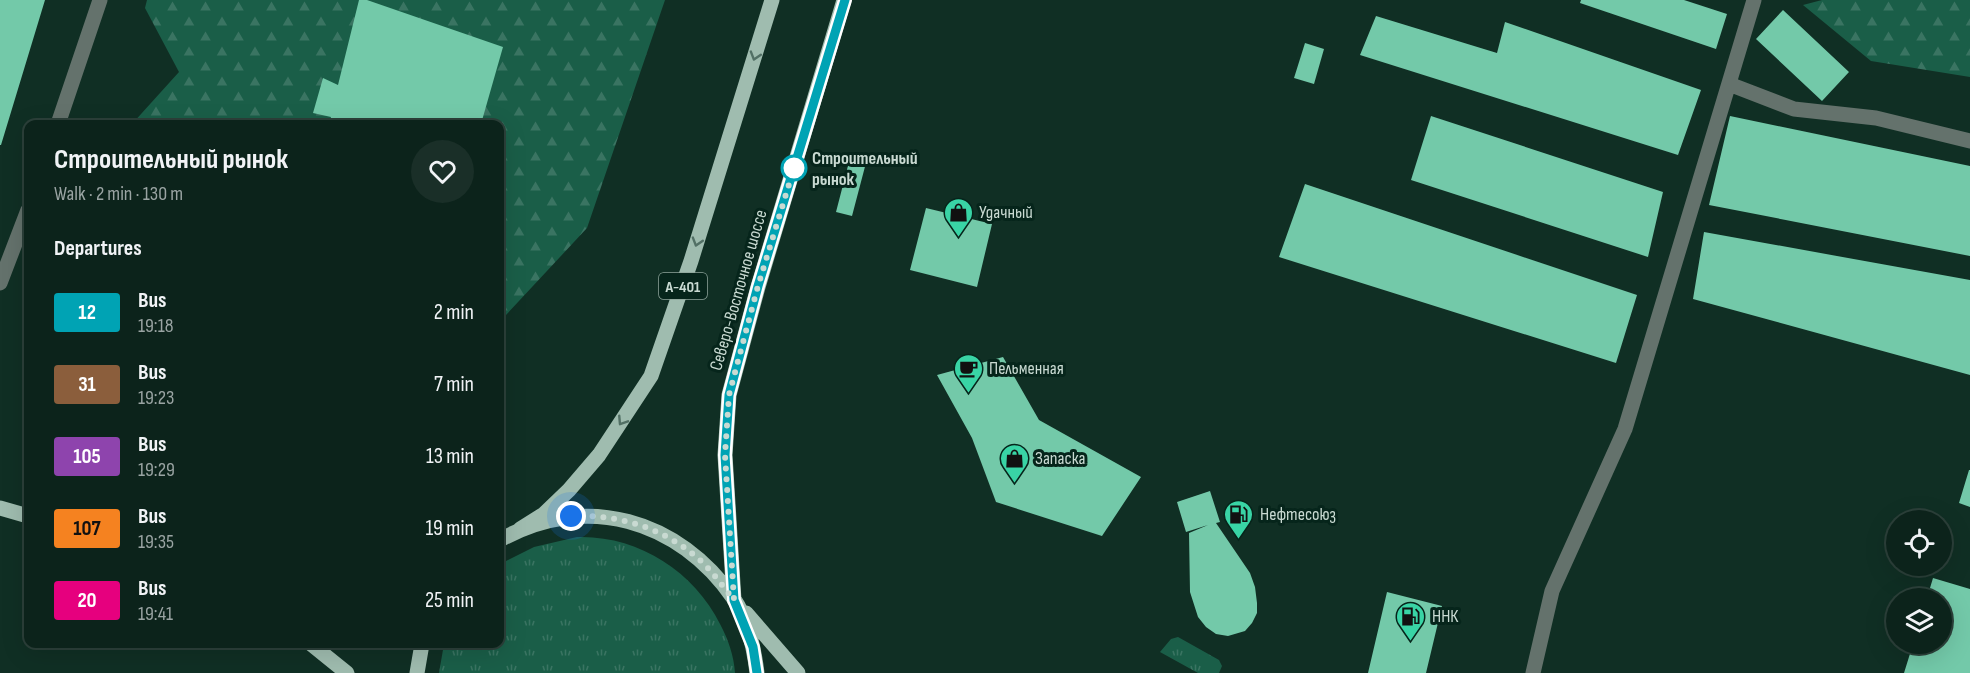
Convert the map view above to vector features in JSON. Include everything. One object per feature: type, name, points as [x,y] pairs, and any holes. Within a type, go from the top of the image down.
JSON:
[{"type":"main road","name":"А-401","points":[[520,529],[544,514],[569,490],[591,464],[651,376],[691,261],[772,0]]},
{"type":"main road","name":"Северо-Восточное шоссе","points":[[734,600],[725,455],[729,395],[758,286],[844,0]]},
{"type":"main road","points":[[0,508],[24,515]]},
{"type":"main road","points":[[504,538],[520,529],[571,516],[597,515],[627,521],[656,531],[701,561],[798,673]]},
{"type":"main road","points":[[734,600],[753,647],[757,673]]},
{"type":"main road","points":[[315,648],[347,673]]},
{"type":"main road","points":[[417,673],[421,648]]},
{"type":"street","points":[[59,120],[100,0]]},
{"type":"street","points":[[1533,673],[1552,591],[1625,429],[1754,0]]},
{"type":"street","points":[[1729,84],[1794,109],[1876,118],[1970,141]]},
{"type":"street","points":[[0,283],[24,220]]},
{"type":"green space","points":[[147,0],[665,0],[587,228],[506,315],[504,314],[504,120],[136,120],[179,72],[145,8]]},
{"type":"green space","points":[[1822,0],[1970,0],[1970,77],[1871,61],[1803,5]]},
{"type":"green space","points":[[577,537],[599,538],[621,542],[661,560],[695,588],[709,605],[726,636],[735,673],[439,673],[443,648],[504,648],[504,562],[534,547]]},
{"type":"green space","points":[[1178,637],[1219,660],[1222,666],[1219,673],[1198,673],[1160,652],[1171,639]]},
{"type":"building","points":[[0,0],[45,0],[1,145],[0,145]]},
{"type":"building","points":[[359,0],[367,0],[503,47],[482,120],[330,120],[331,117],[313,113],[323,78],[338,85]]},
{"type":"building","points":[[1581,0],[1684,0],[1727,14],[1716,49],[1580,3]]},
{"type":"building","points":[[1783,10],[1849,72],[1822,101],[1756,39]]},
{"type":"building","points":[[1376,16],[1497,53],[1505,22],[1701,90],[1678,155],[1360,55]]},
{"type":"building","points":[[1305,43],[1324,49],[1314,84],[1294,78]]},
{"type":"building","points":[[1431,116],[1663,192],[1648,257],[1411,180]]},
{"type":"building","points":[[1730,116],[1970,166],[1970,256],[1709,205]]},
{"type":"building","points":[[851,154],[867,159],[852,216],[836,212]]},
{"type":"building","points":[[1305,184],[1637,295],[1616,363],[1279,257]]},
{"type":"building","points":[[926,208],[992,224],[977,287],[910,270]]},
{"type":"building","points":[[1704,232],[1970,280],[1970,375],[1693,299]]},
{"type":"building","points":[[1003,357],[1039,420],[1141,477],[1102,536],[996,502],[972,438],[937,375]]},
{"type":"building","points":[[1970,470],[1970,507],[1959,503]]},
{"type":"building","points":[[1210,491],[1220,522],[1216,523],[1250,573],[1257,603],[1257,613],[1245,631],[1228,636],[1216,634],[1198,617],[1190,592],[1189,533],[1208,525],[1186,532],[1177,502]]},
{"type":"building","points":[[1933,578],[1970,589],[1970,673],[1904,673],[1910,654],[1952,654],[1952,588],[1930,588]]},
{"type":"building","points":[[1387,592],[1442,606],[1426,673],[1368,673]]},
{"type":"bus line","name":"12","points":[[757,673],[753,647],[734,600],[725,455],[729,395],[758,286],[845,0]]},
{"type":"place","name":"Строительный рынок","points":[[794,168]]},
{"type":"place","name":"Удачный","points":[[958,238]]},
{"type":"place","name":"Пельменная","points":[[968,394]]},
{"type":"place","name":"Запаска","points":[[1014,484]]},
{"type":"place","name":"Нефтесоюз","points":[[1239,540]]},
{"type":"place","name":"ННК","points":[[1411,642]]},
{"type":"route","points":[[571,516],[597,515],[627,521],[656,531],[679,544],[701,561],[734,600],[725,455],[729,395],[758,286],[794,168]]}]
